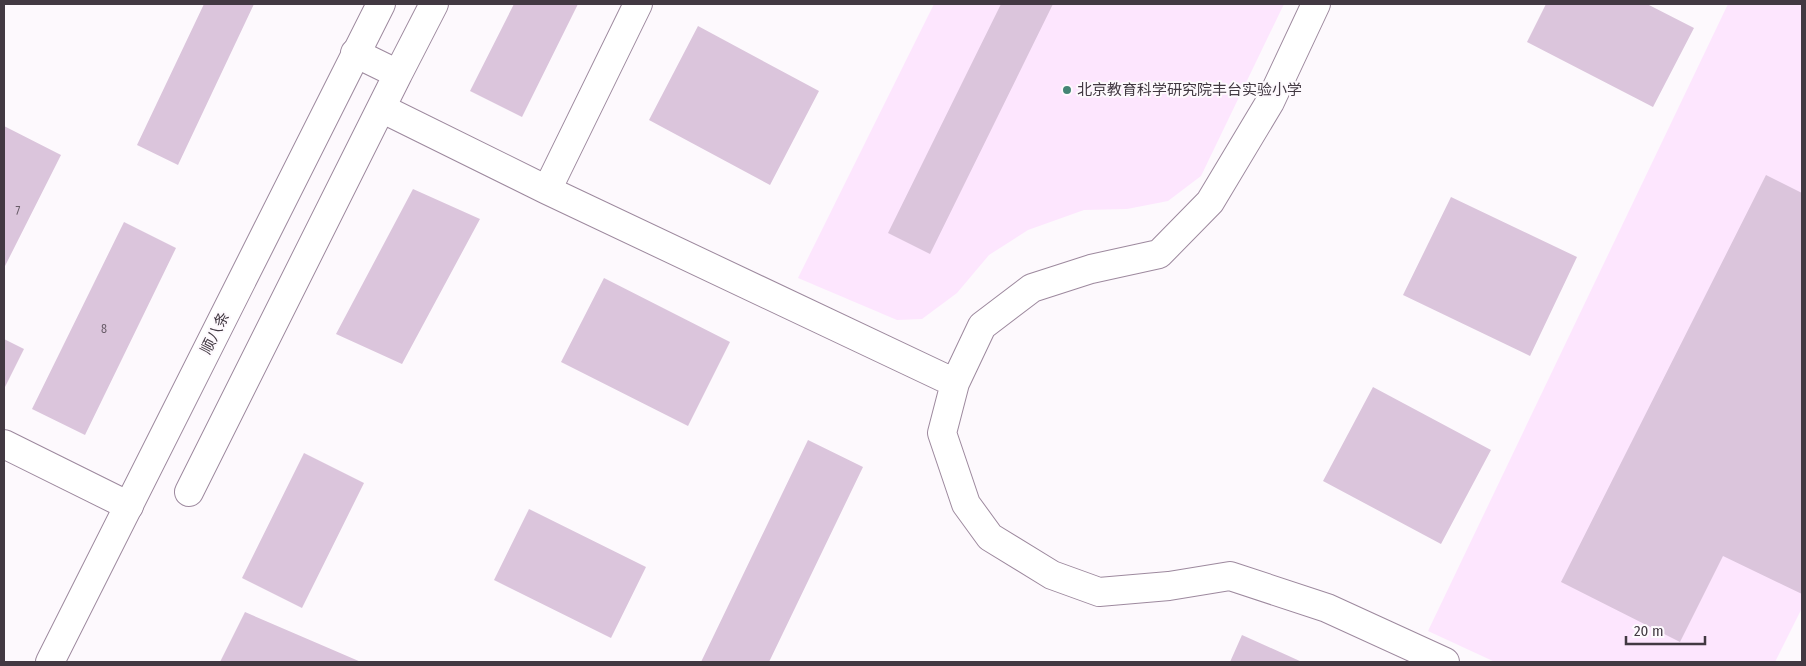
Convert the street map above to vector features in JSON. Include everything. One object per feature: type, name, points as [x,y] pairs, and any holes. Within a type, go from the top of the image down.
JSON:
[{"type":"street","name":"顺八条","points":[[50,662],[381,4]]},
{"type":"street","points":[[189,492],[434,4]]},
{"type":"street","points":[[547,190],[638,4]]},
{"type":"street","points":[[1316,4],[1270,102],[1210,202],[1159,254],[1091,269],[1032,288],[982,326],[955,383],[942,433],[966,504],[990,537],[1052,575],[1099,592],[1169,586],[1230,576],[1327,608],[1445,662]]},
{"type":"street","points":[[355,53],[398,74]]},
{"type":"street","points":[[381,108],[547,190],[955,383]]},
{"type":"street","points":[[4,444],[129,506]]},
{"type":"shaded area","name":"北京教育科学研究院丰台实验小学","points":[[934,4],[1284,4],[1201,176],[1168,201],[1127,209],[1084,210],[1028,230],[989,255],[957,293],[922,319],[897,320],[798,278]]},
{"type":"shaded area","points":[[1728,4],[1802,4],[1802,608],[1775,662],[1495,662],[1428,631]]},
{"type":"building","points":[[204,4],[254,4],[178,165],[137,145]]},
{"type":"building","points":[[514,4],[578,4],[522,117],[470,91]]},
{"type":"building","points":[[1001,4],[1053,4],[930,254],[888,233]]},
{"type":"building","points":[[1546,4],[1647,4],[1694,28],[1653,107],[1527,42]]},
{"type":"building","points":[[698,26],[819,91],[770,185],[649,120]]},
{"type":"building","points":[[4,126],[61,155],[4,268]]},
{"type":"building","points":[[1766,175],[1802,193],[1802,594],[1723,556],[1680,642],[1561,582]]},
{"type":"building","points":[[413,189],[480,219],[402,364],[336,334]]},
{"type":"building","points":[[1451,197],[1577,257],[1530,356],[1403,295]]},
{"type":"building","points":[[124,222],[176,248],[85,435],[32,409]]},
{"type":"building","points":[[604,278],[730,342],[688,426],[561,362]]},
{"type":"building","points":[[4,339],[24,349],[4,389]]},
{"type":"building","points":[[1373,387],[1491,450],[1441,544],[1323,481]]},
{"type":"building","points":[[808,440],[863,467],[769,662],[701,662]]},
{"type":"building","points":[[304,453],[364,483],[302,608],[242,578]]},
{"type":"building","points":[[529,509],[646,567],[611,638],[494,580]]},
{"type":"building","points":[[245,612],[361,662],[220,662]]},
{"type":"building","points":[[1242,635],[1302,662],[1230,662]]},
{"type":"place","name":"北京教育科学研究院丰台实验小学","points":[[1067,90]]}]
